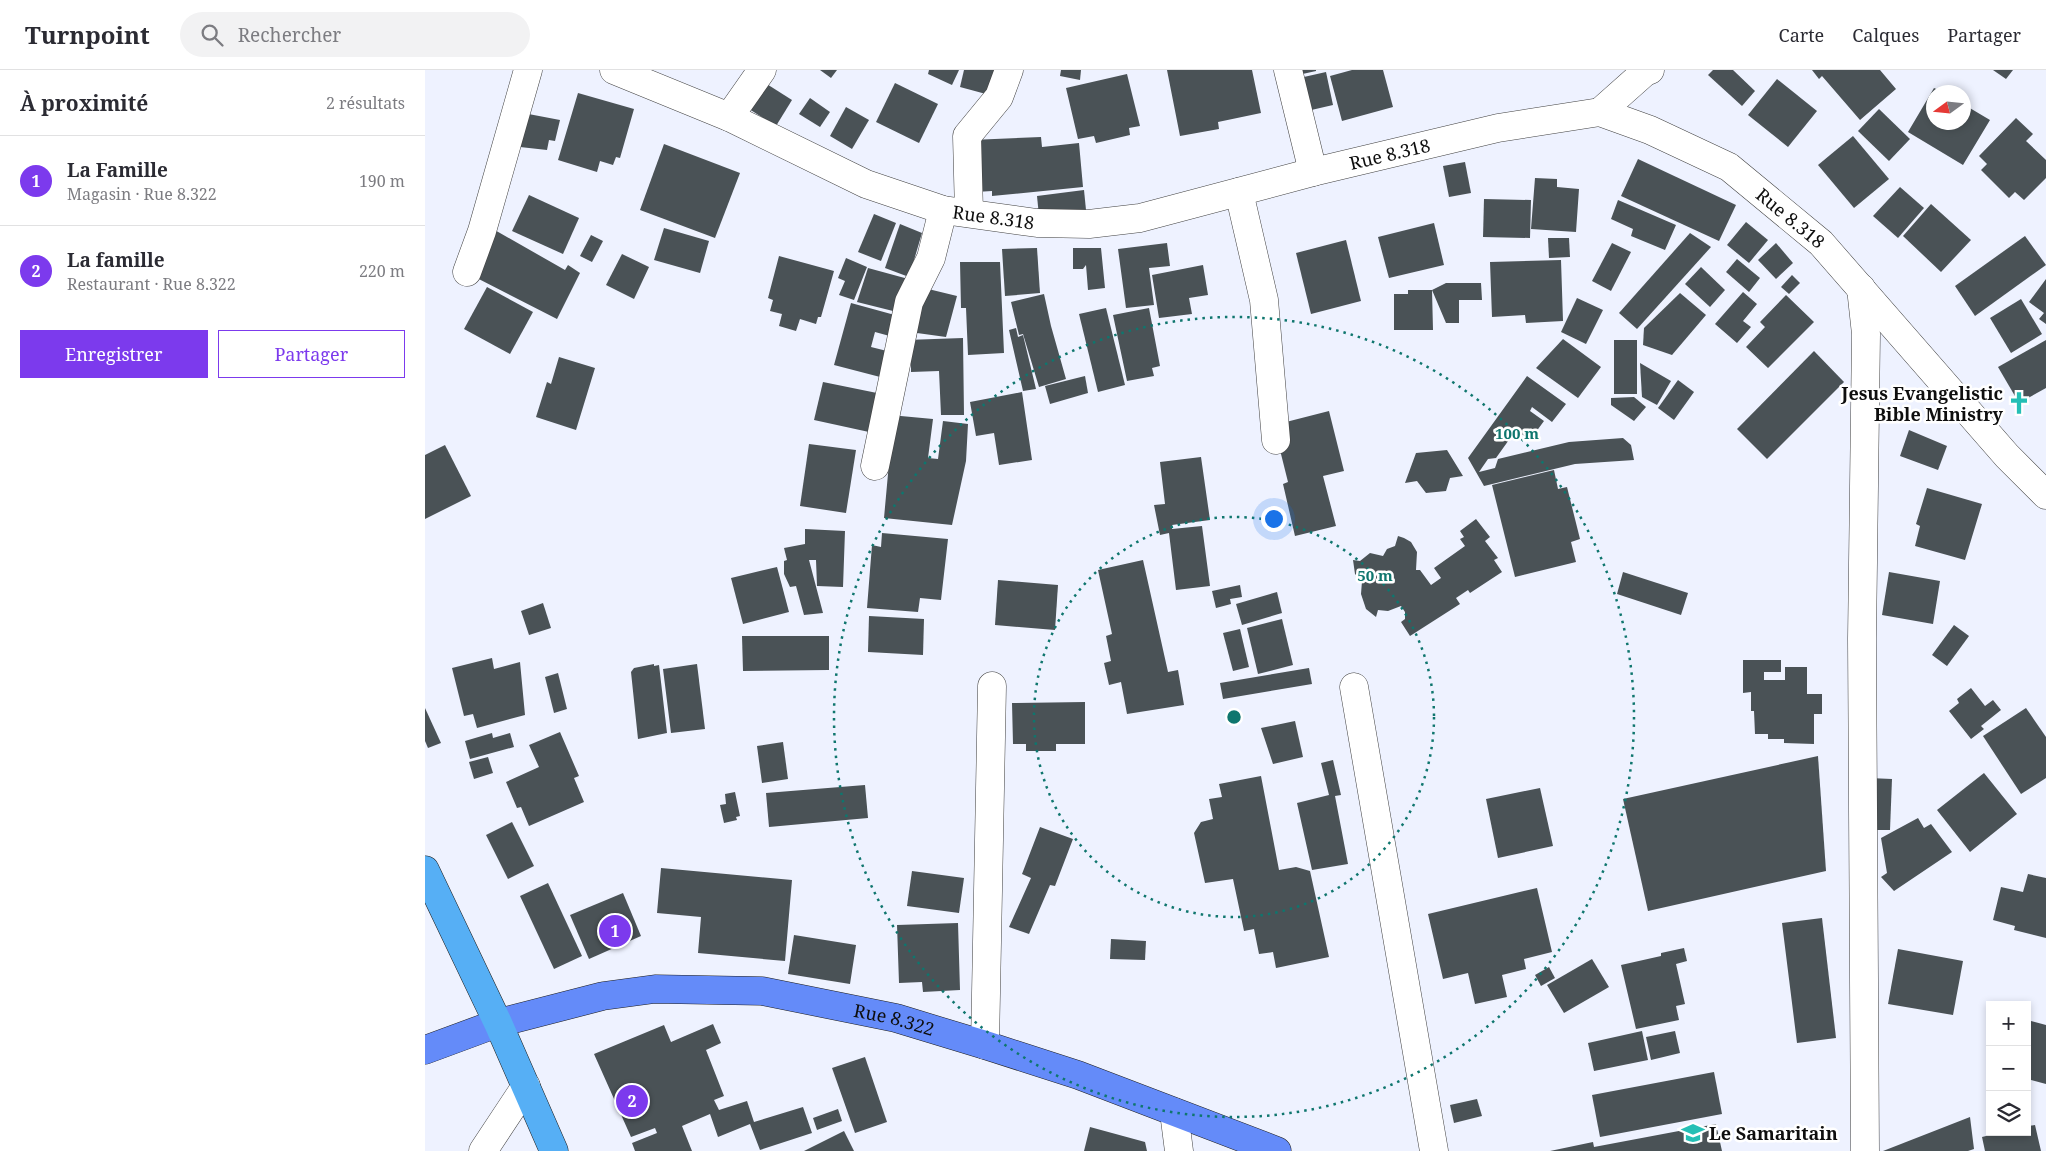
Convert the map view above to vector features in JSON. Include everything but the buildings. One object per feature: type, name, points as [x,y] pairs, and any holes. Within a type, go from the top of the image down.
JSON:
[{"type":"highway","points":[[425,870],[498,1023],[554,1151]]},
{"type":"main road","name":"Rue 8.322","points":[[425,1050],[498,1023],[603,996],[655,989],[762,991],[896,1018],[1078,1074],[1277,1151]]},
{"type":"street","points":[[467,272],[482,231],[528,70]]},
{"type":"street","name":"Rue 8.318","points":[[614,70],[729,117],[866,184],[956,211],[1037,223],[1089,224],[1140,218],[1313,172],[1498,128],[1600,112],[1651,130],[1729,168],[1821,243],[2007,456],[2046,495]]},
{"type":"street","points":[[729,117],[762,70]]},
{"type":"street","points":[[875,466],[909,302],[956,211],[967,136],[999,97],[1009,70]]},
{"type":"street","points":[[1288,70],[1313,172]]},
{"type":"street","points":[[1600,112],[1645,72],[1650,70]]},
{"type":"street","points":[[1239,192],[1264,300],[1276,440]]},
{"type":"street","points":[[1861,288],[1866,334],[1862,639],[1865,1151]]},
{"type":"street","points":[[985,1046],[992,686]]},
{"type":"street","points":[[1354,687],[1434,1151]]},
{"type":"street","points":[[483,1151],[526,1086]]},
{"type":"street","points":[[1174,1112],[1179,1151]]},
{"type":"place","name":"Jesus Evangelistic Bible Ministry","points":[[2019,403]]},
{"type":"place","name":"La Famille","points":[[615,931]]},
{"type":"place","name":"La famille","points":[[632,1101]]},
{"type":"place","name":"Le Samaritain","points":[[1693,1133]]}]
